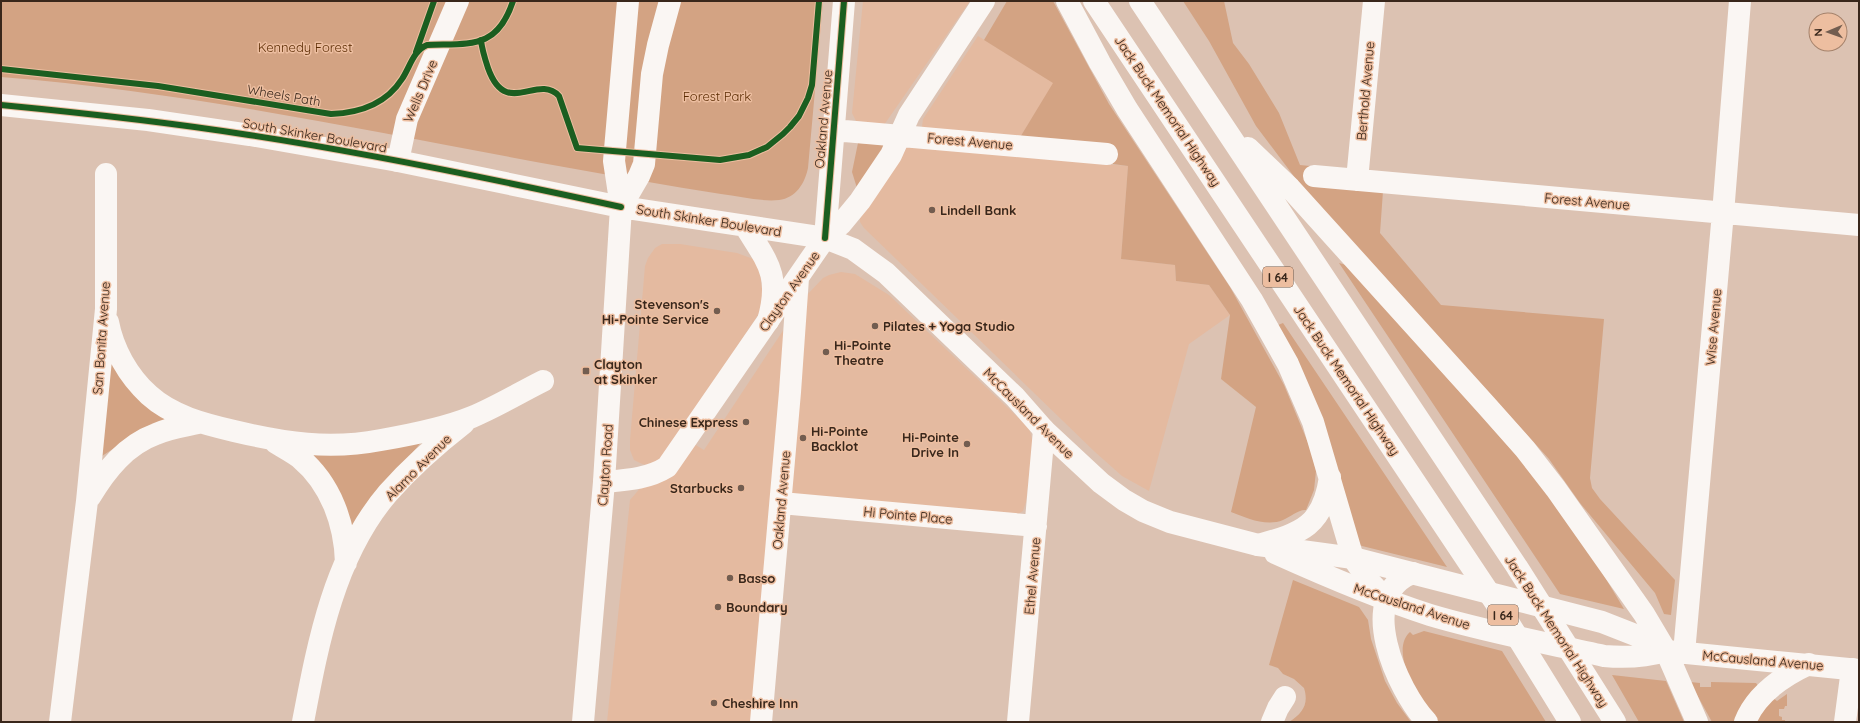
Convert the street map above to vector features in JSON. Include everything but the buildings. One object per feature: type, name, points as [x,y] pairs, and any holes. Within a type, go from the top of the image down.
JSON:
[{"type":"main road","name":"Wells Drive","points":[[398,161],[407,119],[458,1]]},
{"type":"main road","points":[[621,207],[614,161],[628,1]]},
{"type":"main road","points":[[621,207],[639,176],[644,164],[652,74],[670,1]]},
{"type":"main road","name":"Oakland Avenue","points":[[825,238],[844,1]]},
{"type":"main road","name":"Clayton Avenue","points":[[604,482],[647,477],[667,467],[825,238],[860,202],[891,155],[909,115],[984,1]]},
{"type":"main road","points":[[1068,1],[1100,63],[1127,109],[1270,330],[1288,364],[1313,422],[1353,558],[1369,581],[1386,600]]},
{"type":"main road","name":"Jack Buck Memorial Highway","points":[[1094,1],[1462,554],[1543,677],[1570,722]]},
{"type":"main road","name":"Jack Buck Memorial Highway","points":[[1140,1],[1517,567],[1615,722]]},
{"type":"main road","name":"Berthold Avenue","points":[[1357,180],[1374,1]]},
{"type":"main road","name":"Wise Avenue","points":[[1675,652],[1723,213],[1740,1]]},
{"type":"main road","name":"South Skinker Boulevard","points":[[1,105],[179,124],[398,161],[621,207],[825,238]]},
{"type":"main road","points":[[1223,126],[1290,188],[1525,449],[1556,489],[1629,592],[1675,652],[1697,722]]},
{"type":"main road","name":"Forest Avenue","points":[[833,130],[1107,154]]},
{"type":"main road","name":"San Bonita Avenue","points":[[60,722],[88,501],[106,309],[106,174]]},
{"type":"main road","name":"Forest Avenue","points":[[1314,176],[1859,225]]},
{"type":"main road","name":"Clayton Road","points":[[583,722],[604,482],[621,207]]},
{"type":"main road","points":[[745,226],[765,258],[773,275],[774,293],[768,321]]},
{"type":"main road","name":"McCausland Avenue","points":[[825,238],[853,249],[886,273],[1015,397],[1044,430],[1101,483],[1143,512],[1170,522],[1258,545],[1353,558],[1602,622],[1675,652]]},
{"type":"main road","name":"Oakland Avenue","points":[[761,722],[781,503],[798,278]]},
{"type":"main road","points":[[106,309],[111,338],[135,380],[156,400],[169,409],[198,423],[272,440],[306,445],[344,445],[408,434],[471,417],[543,382]]},
{"type":"main road","name":"Alamo Avenue","points":[[304,722],[316,658],[332,598],[346,563],[366,525],[388,494],[435,448],[471,417]]},
{"type":"main road","name":"San Bonita Avenue","points":[[88,501],[102,476],[116,460],[134,445],[156,434],[198,423]]},
{"type":"main road","name":"Ethel Avenue","points":[[1018,722],[1044,430]]},
{"type":"main road","name":"Alamo Avenue","points":[[272,440],[300,458],[316,475],[331,499],[340,520],[345,543],[346,563]]},
{"type":"main road","points":[[1258,545],[1296,533],[1312,522],[1325,501],[1330,476]]},
{"type":"main road","name":"Hi Pointe Place","points":[[781,503],[1036,526]]},
{"type":"main road","name":"McCausland Avenue","points":[[1258,545],[1338,582],[1430,615],[1472,627],[1604,656],[1624,658],[1675,652],[1855,669]]},
{"type":"main road","points":[[1413,573],[1396,582],[1390,590],[1386,600],[1385,620],[1390,656],[1397,677],[1405,693],[1427,722]]},
{"type":"main road","points":[[1745,722],[1753,707],[1768,691],[1790,674],[1809,664]]},
{"type":"main road","points":[[1845,722],[1855,669]]},
{"type":"main road","points":[[1272,722],[1284,698]]},
{"type":"shaded area","points":[[863,1],[970,1],[884,125],[856,121],[852,113]]},
{"type":"shaded area","points":[[978,36],[1054,83],[1019,139],[924,130],[922,127],[923,119]]},
{"type":"shaded area","points":[[906,147],[1128,166],[1121,259],[1175,265],[1176,281],[1209,285],[1230,315],[1189,344],[1149,491],[1122,476],[1095,452],[864,228],[860,222],[860,216]]},
{"type":"shaded area","points":[[662,244],[680,244],[737,253],[756,260],[759,263],[764,306],[660,462],[652,466],[642,464],[634,460],[630,450],[630,440],[645,266],[648,258],[655,248]]},
{"type":"shaded area","points":[[841,272],[855,274],[889,295],[1029,428],[1033,443],[1026,502],[1023,511],[1018,514],[796,494],[789,492],[806,296],[823,278]]},
{"type":"shaded area","points":[[784,329],[756,722],[607,722],[630,500],[642,486],[694,444],[704,450]]},
{"type":"green space","name":"Forest Park","points":[[1,1],[823,1],[807,174],[799,189],[785,199],[758,200],[564,167],[213,103],[72,84],[1,77]]},
{"type":"green space","points":[[1007,1],[1053,1],[1109,104],[1230,287],[1284,385],[1311,450],[1316,471],[1314,490],[1306,510],[1297,512],[1283,520],[1270,523],[1257,521],[1231,512],[1256,407],[1221,379],[1230,315],[1209,285],[1176,281],[1175,265],[1121,259],[1128,166],[1113,164],[1114,147],[1019,139],[1053,83],[984,40]]},
{"type":"green space","points":[[1183,1],[1224,1],[1233,43],[1249,64],[1279,113],[1300,165],[1310,166],[1383,191],[1380,233],[1441,305],[1604,319],[1590,478],[1592,488],[1600,499],[1675,580],[1671,615],[1664,614],[1655,593],[1580,503],[1549,459],[1305,191],[1256,126],[1209,41]]},
{"type":"green space","points":[[858,143],[886,145],[857,188],[852,172]]},
{"type":"green space","points":[[1339,263],[1346,265],[1532,473],[1600,569],[1624,609],[1560,594]]},
{"type":"green space","points":[[1283,323],[1447,567],[1355,543],[1278,325]]},
{"type":"green space","points":[[109,357],[172,418],[145,428],[102,456]]},
{"type":"green space","points":[[422,441],[352,530],[308,451]]},
{"type":"green space","points":[[1293,580],[1359,607],[1368,620],[1371,639],[1385,681],[1397,703],[1411,722],[1289,722],[1304,708],[1306,699],[1304,688],[1294,679],[1283,674],[1278,668],[1269,665]]},
{"type":"green space","points":[[1424,631],[1502,651],[1546,722],[1439,722],[1425,704],[1410,679],[1403,653],[1404,641],[1410,632],[1413,635]]},
{"type":"green space","points":[[1612,675],[1666,681],[1684,722],[1639,722]]},
{"type":"green space","points":[[1690,682],[1700,683],[1700,687],[1711,687],[1711,682],[1756,683],[1759,687],[1739,711],[1734,722],[1712,722]]},
{"type":"green space","points":[[1787,694],[1787,706],[1785,706],[1784,709],[1779,709],[1779,716],[1782,717],[1782,720],[1785,720],[1785,722],[1755,722],[1773,698],[1777,701]]},
{"type":"cycle path","points":[[416,52],[434,1]]},
{"type":"cycle path","name":"Wheels Path","points":[[1,69],[158,86],[331,114],[352,112],[371,106],[380,101],[396,88],[415,55],[427,45],[469,43],[480,41],[490,36],[499,28],[513,1]]},
{"type":"cycle path","points":[[481,40],[488,68],[495,83],[504,91],[513,93],[541,89],[550,90],[559,96],[577,148],[720,160],[749,155],[767,147],[783,134],[799,116],[808,98],[812,85],[819,1]]},
{"type":"cycle path","points":[[825,238],[844,1]]},
{"type":"cycle path","points":[[1,105],[156,122],[296,142],[436,168],[621,207]]},
{"type":"place","name":"Lindell Bank","points":[[932,210]]},
{"type":"place","name":"Stevenson's Hi-Pointe Service","points":[[717,311]]},
{"type":"place","name":"Pilates + Yoga Studio","points":[[875,326]]},
{"type":"place","name":"Hi-Pointe Theatre","points":[[826,352]]},
{"type":"place","name":"Clayton at Skinker","points":[[586,371]]},
{"type":"place","name":"Chinese Express","points":[[746,422]]},
{"type":"place","name":"Hi-Pointe Backlot","points":[[803,438]]},
{"type":"place","name":"Hi-Pointe Drive In","points":[[967,444]]},
{"type":"place","name":"Starbucks","points":[[741,488]]},
{"type":"place","name":"Basso","points":[[730,578]]},
{"type":"place","name":"Boundary","points":[[718,607]]},
{"type":"place","name":"Cheshire Inn","points":[[714,703]]},
{"type":"park label","name":"Kennedy Forest","points":[[305,47]]}]
